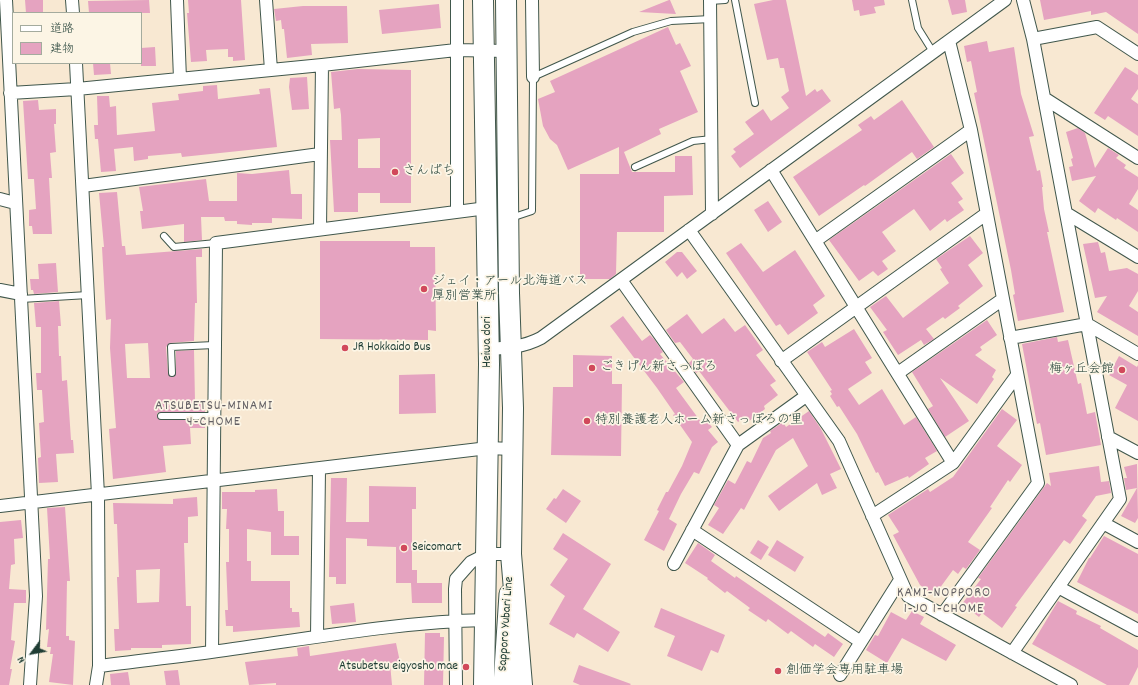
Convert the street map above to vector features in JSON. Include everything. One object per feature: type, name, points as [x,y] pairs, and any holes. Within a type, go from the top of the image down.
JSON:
[{"type":"highway","name":"Heiwa dori","points":[[483,0],[488,349],[487,554],[484,685]]},
{"type":"highway","name":"Heiwa dori","points":[[506,0],[508,219],[513,408],[511,558],[522,685]]},
{"type":"main road","name":"Sapporo Yubari Line","points":[[503,685],[511,558]]},
{"type":"street","points":[[6,0],[36,596],[30,685]]},
{"type":"street","points":[[72,0],[73,12]]},
{"type":"street","points":[[176,0],[180,79]]},
{"type":"street","points":[[266,0],[271,70]]},
{"type":"street","points":[[457,0],[457,212]]},
{"type":"street","points":[[532,0],[533,77]]},
{"type":"street","points":[[488,349],[511,348],[530,344],[541,338],[1006,0]]},
{"type":"street","points":[[1012,653],[1120,499],[1033,39],[1024,0]]},
{"type":"street","points":[[710,1],[713,139],[712,214]]},
{"type":"street","points":[[1033,39],[1097,27],[1138,54]]},
{"type":"street","points":[[942,615],[1038,483],[970,130],[949,41]]},
{"type":"street","points":[[10,93],[77,89],[322,65],[456,50],[506,51]]},
{"type":"street","points":[[76,64],[98,495],[100,666],[96,685]]},
{"type":"street","points":[[320,229],[322,65]]},
{"type":"street","points":[[1044,98],[1138,158]]},
{"type":"street","points":[[815,242],[970,130]]},
{"type":"street","points":[[83,186],[320,154]]},
{"type":"street","points":[[771,170],[953,463]]},
{"type":"street","points":[[0,200],[15,202]]},
{"type":"street","points":[[212,652],[216,243],[487,208]]},
{"type":"street","points":[[1066,213],[1138,257]]},
{"type":"street","points":[[781,361],[986,214]]},
{"type":"street","points":[[689,230],[839,441],[908,596],[1071,685]]},
{"type":"street","points":[[621,280],[738,444]]},
{"type":"street","points":[[0,290],[21,297]]},
{"type":"street","points":[[898,373],[1003,299]]},
{"type":"street","points":[[1010,338],[1087,324],[1138,354]]},
{"type":"street","points":[[872,516],[953,463],[1018,375]]},
{"type":"street","points":[[674,564],[738,444],[806,396]]},
{"type":"street","points":[[1108,437],[1138,453]]},
{"type":"street","points":[[0,506],[319,470],[488,448],[512,449]]},
{"type":"street","points":[[317,636],[319,470]]},
{"type":"street","points":[[1103,523],[1138,542]]},
{"type":"street","points":[[692,530],[861,642]]},
{"type":"street","points":[[456,685],[456,579],[471,562],[487,554],[511,558]]},
{"type":"street","points":[[840,674],[900,580]]},
{"type":"street","points":[[1058,587],[1138,630]]},
{"type":"street","points":[[100,666],[212,652],[317,636],[456,621],[486,620]]},
{"type":"lane","points":[[710,1],[725,0]]},
{"type":"lane","points":[[735,0],[755,103]]},
{"type":"lane","points":[[912,0],[918,28],[933,52]]},
{"type":"lane","points":[[508,219],[532,211],[533,77],[634,32],[670,21],[711,19]]},
{"type":"lane","points":[[635,167],[693,141],[713,139]]},
{"type":"lane","points":[[164,236],[174,247],[216,243]]},
{"type":"lane","points":[[21,297],[88,294]]},
{"type":"lane","points":[[172,372],[171,347],[214,345]]},
{"type":"lane","points":[[160,416],[214,416]]},
{"type":"building","points":[[25,0],[43,0],[43,12],[26,12]]},
{"type":"building","points":[[149,0],[150,13],[89,12],[88,1]]},
{"type":"building","points":[[188,0],[241,0],[245,60],[233,61],[233,57],[228,57],[228,49],[206,50],[207,61],[191,62],[187,13],[189,13]]},
{"type":"building","points":[[669,0],[676,14],[639,12]]},
{"type":"building","points":[[773,0],[786,0],[806,96],[815,89],[817,92],[822,89],[831,101],[740,168],[731,156],[736,152],[733,149],[754,134],[745,122],[763,109],[771,121],[789,108],[781,97],[789,91],[784,68],[780,68],[778,58],[767,60],[754,4]]},
{"type":"building","points":[[852,0],[884,0],[885,5],[874,7],[876,13],[860,16],[859,10],[854,11]]},
{"type":"building","points":[[948,0],[965,0],[967,12],[952,15]]},
{"type":"building","points":[[1040,0],[1138,0],[1138,34],[1106,12],[1091,15],[1091,11],[1044,20]]},
{"type":"building","points":[[439,4],[441,28],[382,34],[379,10]]},
{"type":"building","points":[[303,6],[347,6],[348,43],[311,44],[312,55],[287,58],[284,29],[282,29],[281,20],[276,21],[274,9]]},
{"type":"building","points":[[668,27],[676,45],[680,43],[691,66],[680,71],[698,112],[659,129],[661,134],[624,152],[632,172],[675,172],[675,156],[692,156],[693,195],[664,196],[664,232],[617,232],[616,274],[610,279],[580,279],[580,174],[619,174],[619,147],[568,170],[557,145],[550,139],[543,126],[538,99],[555,92],[550,81]]},
{"type":"building","points":[[987,41],[989,52],[1014,47],[1021,94],[1034,136],[1029,137],[1037,171],[1040,170],[1043,187],[1044,209],[1049,232],[1047,232],[1064,312],[1018,321],[1013,295],[1015,294],[1011,270],[974,93],[977,92],[971,61],[967,62],[964,46]]},
{"type":"building","points":[[155,47],[156,66],[141,66],[142,48]]},
{"type":"building","points":[[93,64],[110,64],[111,74],[94,75]]},
{"type":"building","points":[[1125,67],[1138,75],[1138,89],[1131,99],[1138,104],[1138,136],[1108,116],[1105,120],[1094,113]]},
{"type":"building","points":[[358,69],[411,70],[411,203],[380,203],[380,193],[358,193],[358,212],[334,212],[330,140],[342,140],[340,108],[334,109],[331,72]],"holes":[[[380,138],[380,168],[358,168],[358,139]]]},
{"type":"building","points":[[307,77],[309,109],[292,110],[289,87],[290,78]]},
{"type":"building","points":[[217,85],[218,99],[260,94],[259,89],[270,88],[277,147],[182,157],[181,153],[148,156],[148,159],[134,161],[133,147],[114,149],[116,171],[101,172],[98,139],[95,139],[94,125],[98,125],[97,96],[109,96],[110,107],[116,106],[117,135],[155,131],[152,103],[179,100],[178,94],[203,91],[203,86]]},
{"type":"building","points":[[38,100],[39,110],[56,109],[56,124],[54,124],[56,152],[50,153],[52,178],[49,178],[52,234],[33,234],[32,226],[29,226],[29,210],[36,209],[34,179],[28,179],[23,101]]},
{"type":"building","points":[[902,100],[934,147],[917,159],[912,152],[865,186],[864,185],[819,216],[793,177],[862,130],[858,125],[871,116],[874,120]]},
{"type":"building","points":[[1078,128],[1085,133],[1095,168],[1108,148],[1119,155],[1116,158],[1126,165],[1124,168],[1138,177],[1138,189],[1129,204],[1138,210],[1138,232],[1117,218],[1116,220],[1098,208],[1095,213],[1079,201],[1096,176],[1072,181],[1069,167],[1073,166],[1071,159],[1073,158],[1066,132]]},
{"type":"building","points":[[951,154],[964,173],[951,183],[963,199],[958,202],[964,210],[947,222],[945,219],[930,231],[914,209],[882,232],[896,251],[882,261],[888,269],[878,276],[873,271],[859,281],[829,240]]},
{"type":"building","points":[[289,170],[291,194],[302,194],[302,219],[272,218],[272,223],[252,223],[252,225],[237,224],[237,221],[225,221],[224,217],[201,217],[202,240],[184,242],[184,224],[142,229],[140,211],[143,211],[139,187],[206,179],[209,201],[237,201],[237,173],[252,174]]},
{"type":"building","points":[[117,192],[122,246],[125,246],[126,255],[202,249],[202,257],[196,257],[197,303],[195,303],[194,341],[170,343],[166,347],[168,373],[172,377],[176,373],[176,351],[194,350],[195,402],[204,402],[205,412],[161,412],[157,413],[157,416],[161,420],[205,420],[205,428],[190,428],[191,444],[163,446],[166,472],[113,479],[109,429],[116,428],[110,348],[111,319],[106,320],[102,247],[104,247],[99,193]],"holes":[[[148,343],[150,378],[127,378],[125,344]]]},
{"type":"building","points":[[768,201],[782,222],[768,232],[754,210]]},
{"type":"building","points":[[970,236],[983,253],[968,265],[983,286],[958,306],[960,308],[945,319],[943,317],[926,329],[934,339],[924,345],[921,340],[898,355],[883,332],[887,330],[870,307],[886,296],[903,318],[949,283],[940,269],[942,268],[936,259]]},
{"type":"building","points":[[320,241],[410,241],[410,247],[435,247],[436,331],[428,330],[428,340],[320,339]]},
{"type":"building","points":[[1098,242],[1101,253],[1105,252],[1109,271],[1127,268],[1138,274],[1138,291],[1129,306],[1138,312],[1138,336],[1097,312],[1107,296],[1095,298],[1083,244]]},
{"type":"building","points":[[741,243],[763,272],[795,250],[825,296],[813,305],[818,313],[788,335],[780,324],[776,326],[726,253]]},
{"type":"building","points":[[677,252],[682,252],[697,271],[687,279],[682,272],[677,277],[665,262]]},
{"type":"building","points":[[56,263],[58,292],[34,294],[33,290],[31,290],[30,279],[39,279],[38,264]]},
{"type":"building","points":[[59,301],[61,326],[58,326],[59,356],[61,356],[62,381],[67,380],[71,440],[73,440],[74,453],[56,454],[58,482],[39,483],[38,458],[41,457],[39,423],[44,422],[42,390],[37,390],[36,373],[41,373],[41,327],[36,327],[34,303]]},
{"type":"building","points":[[687,314],[702,334],[724,318],[735,332],[745,325],[763,350],[756,355],[776,381],[770,385],[778,395],[764,406],[765,409],[748,422],[745,417],[738,422],[699,371],[696,373],[689,363],[693,359],[680,342],[675,343],[666,330]]},
{"type":"building","points":[[623,316],[642,341],[650,335],[654,339],[663,352],[660,354],[684,382],[676,388],[701,422],[705,419],[712,427],[708,430],[718,442],[712,447],[699,474],[694,472],[681,494],[669,519],[677,524],[664,551],[644,540],[659,511],[657,510],[666,492],[668,492],[682,466],[692,442],[673,415],[675,414],[657,388],[610,326]]},
{"type":"building","points":[[987,320],[997,335],[980,347],[982,350],[975,355],[996,370],[992,377],[994,379],[977,404],[940,378],[969,421],[945,437],[928,409],[933,406],[912,372]]},
{"type":"building","points":[[854,329],[872,358],[865,362],[872,373],[848,389],[859,405],[882,389],[904,425],[916,417],[937,451],[925,458],[929,464],[909,478],[908,476],[885,486],[878,472],[876,473],[857,434],[839,406],[837,407],[830,396],[832,394],[830,391],[832,390],[807,352],[822,342],[825,347]]},
{"type":"building","points":[[1057,337],[1058,342],[1068,340],[1078,384],[1081,383],[1087,414],[1095,412],[1101,445],[1046,455],[1040,423],[1037,424],[1022,344]]},
{"type":"building","name":"特別養護老人ホーム新さっぽろの里","points":[[573,355],[612,356],[612,384],[622,384],[621,456],[551,455],[553,387],[573,387]]},
{"type":"building","points":[[1119,356],[1137,367],[1138,365],[1138,421],[1115,408],[1127,385],[1109,375]]},
{"type":"building","points":[[435,374],[436,413],[399,414],[399,375]]},
{"type":"building","points":[[1002,409],[1017,420],[997,446],[1022,465],[1010,482],[1008,480],[990,507],[992,508],[968,542],[980,550],[966,569],[963,567],[958,574],[953,570],[934,596],[920,585],[893,535],[899,532],[888,515],[928,489],[930,492],[953,477]]},
{"type":"building","points":[[809,411],[821,429],[841,469],[830,474],[837,488],[822,495],[817,483],[779,511],[768,496],[808,466],[793,438],[776,450],[744,510],[741,508],[723,534],[708,525],[719,508],[714,505],[728,480],[735,484],[747,461],[751,463],[763,438],[783,422],[786,427]]},
{"type":"building","points":[[1137,464],[1138,518],[1135,523],[1121,516],[1137,488],[1126,490],[1124,478],[1127,478],[1124,467]]},
{"type":"building","points":[[1099,466],[1101,482],[1109,481],[1111,493],[1096,496],[1082,516],[1087,520],[1070,544],[1064,540],[1015,606],[1017,607],[1002,628],[982,613],[979,617],[962,604],[981,579],[978,578],[1047,483],[1051,486],[1049,473]]},
{"type":"building","points":[[331,478],[347,478],[346,522],[369,522],[369,486],[416,487],[416,509],[412,509],[412,570],[417,570],[417,583],[396,583],[396,547],[367,546],[367,539],[346,538],[346,584],[336,584],[336,577],[329,577]]},
{"type":"building","points":[[277,489],[278,511],[284,511],[284,536],[299,536],[299,555],[271,555],[271,532],[247,529],[247,561],[251,561],[251,581],[290,581],[290,608],[292,608],[292,612],[299,612],[300,627],[233,632],[233,626],[226,626],[225,610],[228,610],[226,562],[229,562],[229,529],[226,529],[227,509],[222,509],[222,492],[255,492],[255,490]]},
{"type":"building","points":[[563,489],[581,501],[566,523],[546,509]]},
{"type":"building","points":[[197,497],[198,516],[188,517],[188,543],[184,543],[186,606],[191,606],[191,644],[162,645],[162,648],[131,648],[131,650],[115,651],[114,629],[119,629],[117,577],[119,577],[117,524],[114,524],[113,503],[173,504],[173,499]],"holes":[[[160,569],[159,602],[137,603],[136,570]]]},
{"type":"building","points":[[65,507],[70,581],[67,581],[66,636],[69,636],[69,640],[75,641],[73,685],[49,682],[53,654],[50,654],[51,647],[47,647],[49,629],[46,630],[48,559],[50,559],[47,508]]},
{"type":"building","points":[[21,520],[23,538],[14,539],[15,564],[11,565],[9,589],[26,590],[26,603],[14,603],[11,640],[15,641],[10,669],[12,669],[9,685],[0,685],[0,522]]},
{"type":"building","points":[[563,533],[611,564],[583,609],[620,632],[608,652],[577,633],[574,638],[549,624],[565,596],[550,585],[568,559],[553,549]]},
{"type":"building","points":[[1104,536],[1138,554],[1138,614],[1077,582],[1089,558]]},
{"type":"building","points":[[758,540],[769,547],[761,560],[750,553]]},
{"type":"building","points":[[777,540],[804,557],[795,572],[768,555]]},
{"type":"building","points":[[698,543],[715,555],[711,561],[735,578],[736,576],[825,637],[828,633],[843,644],[834,657],[815,644],[813,647],[791,631],[788,634],[768,619],[766,622],[748,610],[750,608],[727,591],[725,593],[707,579],[708,578],[685,563]]},
{"type":"building","points":[[411,583],[442,583],[442,603],[412,603]]},
{"type":"building","points":[[1058,601],[1077,611],[1076,614],[1101,626],[1100,628],[1138,650],[1138,667],[1129,685],[1107,685],[1032,644]]},
{"type":"building","points":[[354,603],[356,622],[332,624],[330,606]]},
{"type":"building","points":[[661,608],[725,635],[718,653],[711,650],[702,671],[667,656],[675,636],[654,627]]},
{"type":"building","points":[[912,611],[924,617],[920,624],[956,645],[946,661],[902,638],[887,663],[866,650],[875,635],[878,636],[891,612],[906,620]]},
{"type":"building","points":[[425,633],[440,633],[440,637],[444,637],[443,685],[424,685]]},
{"type":"building","points":[[396,643],[400,662],[390,663],[392,685],[276,685],[276,683],[249,685],[245,662],[298,656],[297,648],[309,646],[310,656]]},
{"type":"building","points":[[579,665],[631,684],[580,685],[573,682]]},
{"type":"building","points":[[178,670],[180,685],[166,685],[164,671]]},
{"type":"building","points":[[128,672],[130,685],[111,685],[110,674]]},
{"type":"place","name":"さんぱち","points":[[395,172]]},
{"type":"place","name":"ジェイ・アール北海道バス 厚別営業所","points":[[424,289]]},
{"type":"place","name":"JR Hokkaido Bus","points":[[345,348]]},
{"type":"place","name":"ごきげん新さっぽろ","points":[[592,368]]},
{"type":"place","name":"梅ヶ丘会館","points":[[1122,370]]},
{"type":"place","name":"特別養護老人ホーム新さっぽろの里","points":[[587,421]]},
{"type":"place","name":"Seicomart","points":[[404,548]]},
{"type":"place","name":"Atsubetsu eigyosho mae","points":[[466,667]]},
{"type":"place","name":"創価学会専用駐車場","points":[[778,671]]},
{"type":"district","name":"ATSUBETSU-MINAMI 4-CHOME","points":[[214,416]]},
{"type":"district","name":"KAMI-NOPPORO 1-JO 1-CHOME","points":[[944,602]]}]
